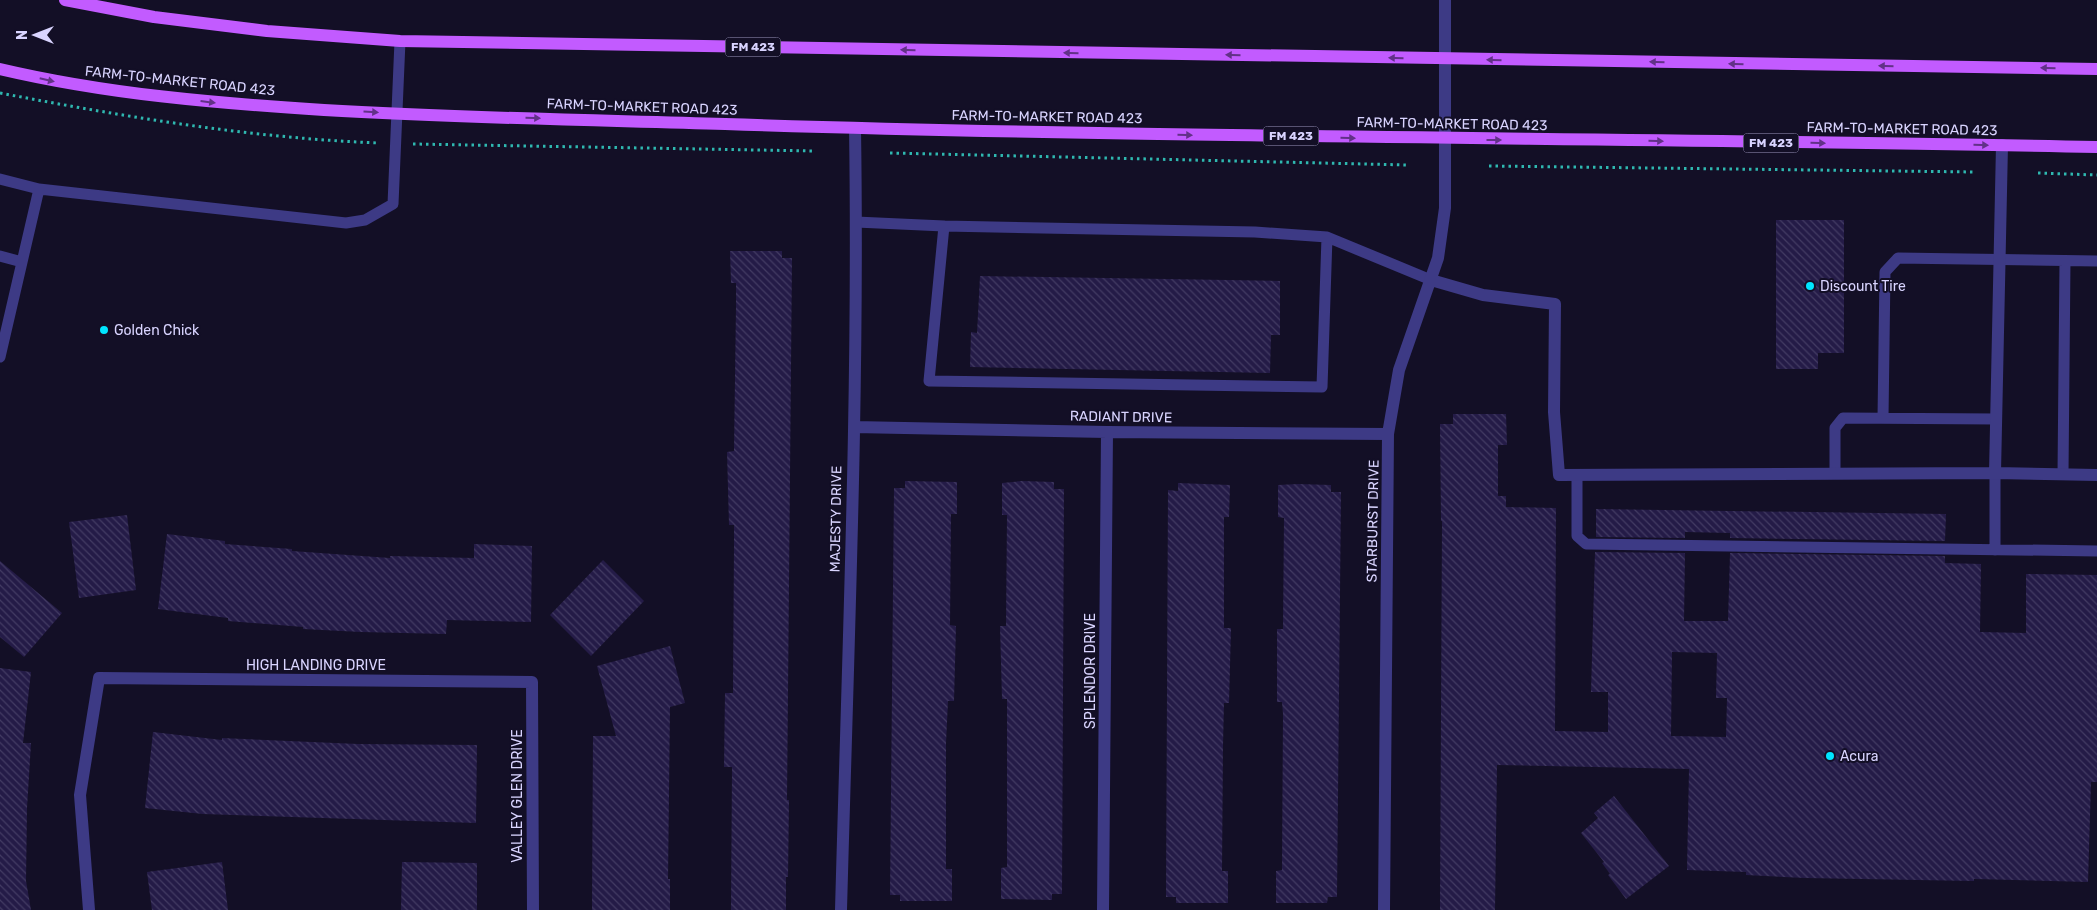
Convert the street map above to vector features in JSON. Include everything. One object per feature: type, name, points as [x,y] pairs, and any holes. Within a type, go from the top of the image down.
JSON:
[{"type":"main road","name":"FM 423","points":[[65,0],[154,17],[267,31],[400,42],[2097,69]]},
{"type":"main road","name":"FARM-TO-MARKET ROAD 423","points":[[0,69],[59,82],[218,103],[397,114],[855,128],[1445,139],[2097,147]]},
{"type":"street","name":"STARBURST DRIVE","points":[[1384,910],[1388,434],[1399,370],[1438,258],[1445,208],[1444,0]]},
{"type":"street","name":"MAJESTY DRIVE","points":[[841,910],[854,427],[855,128]]},
{"type":"street","points":[[1995,473],[2002,145]]},
{"type":"street","points":[[1431,280],[1483,295],[1555,304],[1554,412],[1558,475],[1834,473],[2097,475]]},
{"type":"street","name":"RADIANT DRIVE","points":[[854,427],[1107,432],[1388,434]]},
{"type":"street","name":"SPLENDOR DRIVE","points":[[1103,910],[1107,432]]},
{"type":"street","name":"HIGH LANDING DRIVE","points":[[89,910],[80,795],[99,678],[532,682]]},
{"type":"street","name":"VALLEY GLEN DRIVE","points":[[532,682],[533,910]]},
{"type":"lane","points":[[0,179],[39,189],[346,223],[365,220],[393,204],[400,42]]},
{"type":"lane","points":[[0,357],[39,189]]},
{"type":"lane","points":[[856,222],[944,226],[1256,232],[1327,238],[1431,280]]},
{"type":"lane","points":[[944,226],[930,381],[1322,387],[1327,238]]},
{"type":"lane","points":[[0,256],[22,262]]},
{"type":"lane","points":[[1883,418],[1885,272],[1898,258],[2097,261]]},
{"type":"lane","points":[[2062,474],[2065,261]]},
{"type":"lane","points":[[1834,473],[1834,428],[1843,418],[1996,419]]},
{"type":"lane","points":[[1995,473],[1995,550]]},
{"type":"lane","points":[[1577,475],[1577,536],[1586,544],[2097,552]]},
{"type":"path","points":[[890,153],[1408,165]]},
{"type":"path","points":[[1489,166],[1975,172]]},
{"type":"path","points":[[2038,173],[2097,175]]},
{"type":"building","name":"Discount Tire","points":[[1776,220],[1844,220],[1844,353],[1818,353],[1818,369],[1776,369]]},
{"type":"building","points":[[730,251],[782,251],[782,258],[792,258],[787,800],[789,800],[786,910],[731,910],[732,767],[724,767],[725,693],[733,693],[734,525],[729,525],[727,452],[734,451],[736,283],[731,283]]},
{"type":"building","points":[[980,276],[1280,281],[1280,335],[1271,335],[1270,373],[970,367],[971,332],[977,333]]},
{"type":"building","points":[[1453,414],[1506,414],[1507,445],[1498,445],[1498,496],[1506,496],[1506,507],[1556,508],[1555,731],[1608,732],[1608,692],[1591,692],[1595,552],[1685,553],[1684,621],[1728,621],[1730,553],[1945,556],[1945,563],[1981,564],[1980,632],[2026,633],[2026,574],[2097,575],[2097,782],[2091,782],[2088,882],[1805,878],[1746,875],[1746,872],[1687,870],[1689,769],[1497,765],[1495,910],[1440,910],[1442,521],[1440,424],[1453,424]],"holes":[[[1672,652],[1717,653],[1716,698],[1727,698],[1726,737],[1671,736]]]},
{"type":"building","points":[[905,481],[957,482],[957,514],[951,514],[950,625],[956,626],[954,701],[948,701],[946,743],[946,869],[952,869],[952,901],[900,901],[900,895],[890,895],[894,488],[905,488]]},
{"type":"building","points":[[1022,481],[1054,482],[1054,489],[1064,489],[1062,894],[1052,894],[1052,900],[1001,899],[1001,868],[1007,867],[1007,699],[1002,699],[1000,626],[1006,626],[1007,515],[1002,515],[1002,483]]},
{"type":"building","points":[[1178,483],[1230,485],[1229,517],[1224,517],[1224,628],[1231,628],[1229,703],[1224,703],[1222,871],[1228,871],[1228,903],[1176,903],[1176,897],[1166,897],[1168,490],[1178,491]]},
{"type":"building","points":[[1278,485],[1331,485],[1331,492],[1341,492],[1337,897],[1328,897],[1327,903],[1276,903],[1276,871],[1282,870],[1283,714],[1282,702],[1277,702],[1277,629],[1283,629],[1284,518],[1278,517]]},
{"type":"building","points":[[1596,509],[1946,514],[1945,541],[1730,538],[1730,533],[1685,532],[1685,538],[1596,537]]},
{"type":"building","points":[[127,515],[136,590],[79,598],[69,522]]},
{"type":"building","points":[[167,534],[225,541],[225,544],[390,558],[390,556],[474,558],[474,544],[532,546],[531,622],[447,620],[446,634],[361,632],[303,629],[303,627],[228,621],[228,618],[158,609]]},
{"type":"building","points":[[603,560],[644,601],[591,656],[550,615]]},
{"type":"building","points":[[0,561],[62,613],[24,657],[0,637]]},
{"type":"building","points":[[670,646],[685,703],[670,707],[668,879],[670,879],[670,910],[592,910],[593,736],[616,736],[597,666]]},
{"type":"building","points":[[0,668],[31,672],[23,743],[31,743],[27,808],[26,881],[31,910],[0,910]]},
{"type":"building","points":[[153,732],[222,740],[222,738],[358,744],[477,745],[476,823],[203,814],[145,808]]},
{"type":"building","points":[[1614,796],[1669,866],[1626,899],[1608,875],[1610,874],[1602,863],[1604,862],[1581,833],[1598,818],[1594,813]]},
{"type":"building","points":[[222,862],[228,910],[152,910],[147,872]]},
{"type":"building","points":[[402,862],[477,863],[477,910],[401,910]]},
{"type":"place","name":"Discount Tire","points":[[1810,286]]},
{"type":"place","name":"Golden Chick","points":[[104,330]]},
{"type":"place","name":"Acura","points":[[1830,756]]}]
